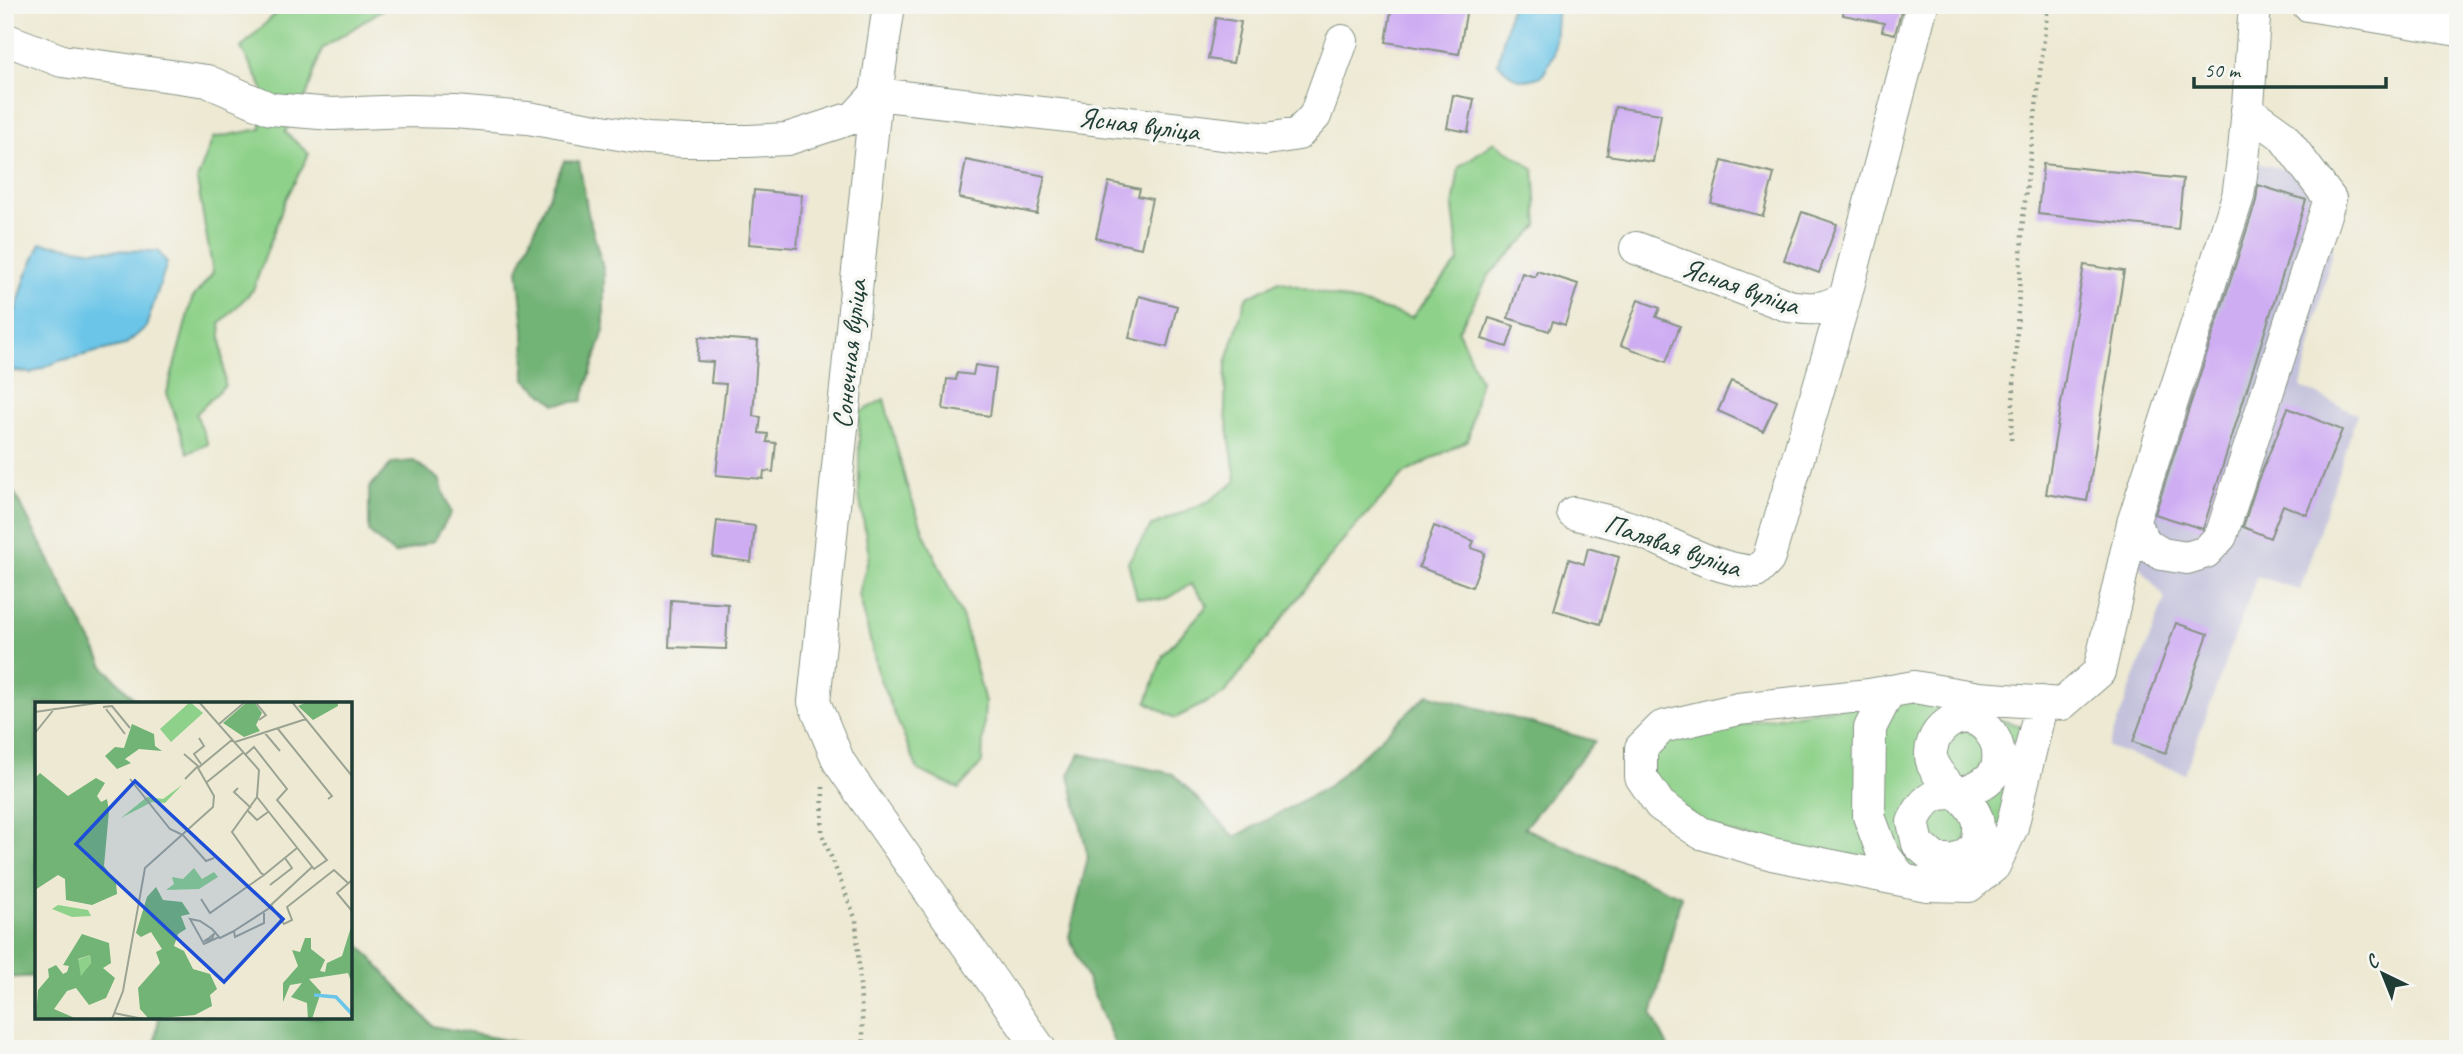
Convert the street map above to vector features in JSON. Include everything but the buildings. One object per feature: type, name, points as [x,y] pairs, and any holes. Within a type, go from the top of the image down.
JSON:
[{"type":"street","name":"Сонечная вуліца","points":[[839,762],[814,702],[876,94],[889,5]]},
{"type":"street","points":[[1845,298],[1922,5]]},
{"type":"street","points":[[2042,702],[2012,827],[1994,866],[1969,886],[1927,885],[1772,854],[1700,833],[1660,805],[1641,777],[1641,748],[1662,727],[1738,709],[1914,687],[1977,708],[2000,748],[1998,769],[1983,785],[1958,793],[1943,781],[1932,762],[1933,746],[1942,726],[1977,708],[2042,702],[2062,704],[2099,672],[2133,523],[2238,196],[2244,158],[2255,5]]},
{"type":"street","points":[[2308,5],[2458,30]]},
{"type":"street","points":[[5,39],[62,61],[207,80],[271,108],[332,114],[454,111],[528,118],[648,139],[787,139],[855,117],[876,94]]},
{"type":"street","name":"Ясная вуліца","points":[[876,94],[1267,139],[1298,134],[1315,116],[1342,41]]},
{"type":"street","points":[[2133,523],[2147,545],[2162,554],[2187,558],[2206,552],[2221,536],[2330,200],[2282,135],[2248,110]]},
{"type":"street","name":"Ясная вуліца","points":[[1636,248],[1789,306],[1811,310],[1825,308],[1845,298]]},
{"type":"street","name":"Палявая вуліца","points":[[1573,513],[1639,531],[1686,552],[1741,571],[1756,572],[1768,560],[1845,298]]},
{"type":"street","points":[[1889,691],[1870,728],[1869,816],[1883,854],[1903,880]]},
{"type":"street","points":[[839,762],[1040,1049]]},
{"type":"path","points":[[2011,440],[2023,218],[2048,5]]},
{"type":"path","points":[[839,762],[823,771],[821,834],[856,920],[864,1049]]},
{"type":"shaded area","points":[[2256,163],[2347,183],[2301,387],[2357,414],[2300,590],[2257,576],[2185,773],[2108,747],[2165,598],[2135,561]]},
{"type":"green space","points":[[284,5],[389,5],[322,49],[307,94],[285,132],[309,154],[285,201],[253,290],[220,324],[225,385],[196,414],[208,444],[188,453],[167,393],[192,299],[213,273],[197,180],[213,138],[261,129],[263,88],[241,48]]},
{"type":"green space","points":[[1494,142],[1534,169],[1538,226],[1490,274],[1458,331],[1480,380],[1468,440],[1405,473],[1344,539],[1224,694],[1175,718],[1147,702],[1163,655],[1208,605],[1191,584],[1164,600],[1137,598],[1128,562],[1151,526],[1209,501],[1236,481],[1225,408],[1226,364],[1246,298],[1279,281],[1412,317],[1459,261],[1453,207],[1459,167]]},
{"type":"green space","points":[[564,161],[579,162],[588,213],[604,272],[604,330],[582,401],[555,404],[525,379],[524,328],[518,269]]},
{"type":"green space","points":[[884,399],[906,483],[924,533],[963,619],[985,702],[982,763],[959,789],[918,770],[879,677],[859,594],[869,555],[859,494],[859,413]]},
{"type":"green space","points":[[414,461],[439,479],[451,513],[434,541],[394,554],[369,532],[369,488],[392,463]]},
{"type":"green space","points":[[5,484],[13,490],[105,668],[137,702],[35,702],[35,976],[5,978]]},
{"type":"green space","points":[[1428,694],[1595,741],[1524,828],[1681,896],[1652,1015],[1669,1049],[1117,1049],[1069,937],[1088,857],[1069,775],[1080,754],[1173,774],[1235,837],[1329,786]]},
{"type":"green space","points":[[1930,697],[1962,706],[1939,722],[1926,742],[1926,764],[1942,788],[1924,796],[1908,812],[1909,835],[1914,848],[1931,864],[1948,869],[1966,864],[1980,851],[1989,832],[1984,808],[1975,797],[1995,781],[2007,744],[1989,716],[2024,727],[2004,818],[1991,851],[1974,870],[1960,876],[1944,878],[1935,878],[1917,871],[1893,850],[1880,822],[1876,787],[1877,748],[1886,716],[1894,706],[1903,702]]},
{"type":"green space","points":[[1867,702],[1880,866],[1711,829],[1652,783],[1651,746],[1663,737]]},
{"type":"green space","points":[[1965,726],[1991,745],[1976,780],[1947,775],[1940,742]]},
{"type":"green space","points":[[1943,801],[1973,827],[1957,852],[1927,846],[1929,809]]},
{"type":"green space","points":[[352,937],[433,1026],[552,1049],[154,1049],[159,1019],[352,1019]]},
{"type":"water","points":[[1511,5],[1558,5],[1554,54],[1543,75],[1529,80],[1518,79],[1498,63]]},
{"type":"water","points":[[41,243],[89,250],[158,251],[167,263],[146,327],[125,345],[59,361],[31,373],[14,371],[5,356],[5,348],[26,276]]}]
